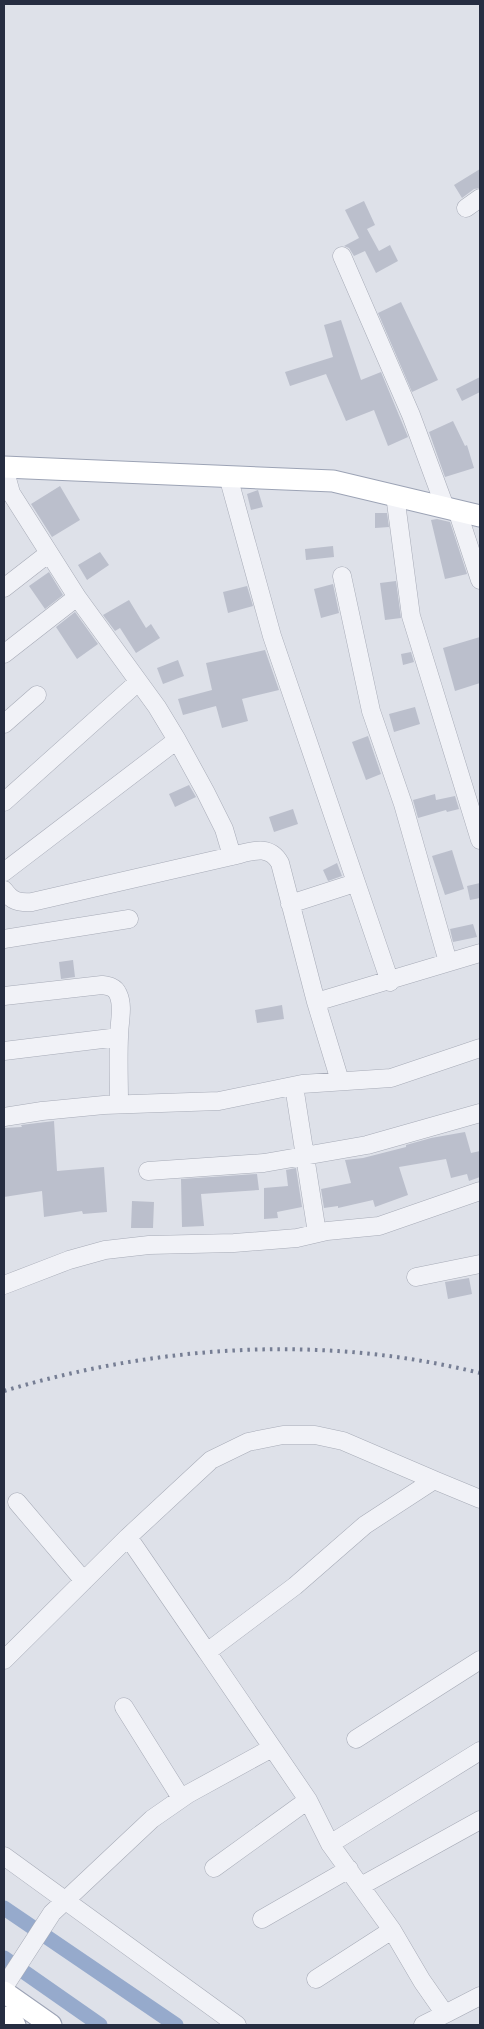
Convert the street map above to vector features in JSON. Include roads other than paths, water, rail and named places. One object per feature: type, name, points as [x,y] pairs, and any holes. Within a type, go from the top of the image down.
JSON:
[{"type":"main road","points":[[4,467],[333,481],[480,516]]},
{"type":"main road","points":[[5,1987],[51,2025]]},
{"type":"main road","points":[[4,2018],[15,2025]]},
{"type":"street","points":[[342,256],[451,508],[480,580]]},
{"type":"street","points":[[4,467],[11,493],[76,597],[157,706],[177,740],[206,791],[224,829],[232,856]]},
{"type":"street","points":[[228,476],[272,636],[390,982]]},
{"type":"street","points":[[395,495],[411,616],[480,840]]},
{"type":"street","points":[[4,588],[49,553]]},
{"type":"street","points":[[342,576],[371,712],[403,804],[448,962]]},
{"type":"street","points":[[4,654],[76,597]]},
{"type":"street","points":[[4,802],[138,682]]},
{"type":"street","points":[[4,724],[37,695]]},
{"type":"street","points":[[4,872],[177,740]]},
{"type":"street","points":[[4,890],[17,902],[32,902],[232,856],[267,850],[280,863],[316,1002],[340,1081]]},
{"type":"street","points":[[290,904],[355,883]]},
{"type":"street","points":[[4,939],[129,919]]},
{"type":"street","points":[[316,1002],[390,982],[480,953]]},
{"type":"street","points":[[4,996],[108,986],[118,992],[120,1001],[119,1104]]},
{"type":"street","points":[[4,1051],[119,1036]]},
{"type":"street","points":[[4,1117],[42,1111],[119,1104],[220,1101],[294,1086],[390,1078],[480,1048]]},
{"type":"street","points":[[294,1086],[318,1233]]},
{"type":"street","points":[[148,1171],[264,1162],[304,1156],[367,1145],[480,1114]]},
{"type":"street","points":[[4,1285],[69,1260],[105,1250],[150,1245],[234,1243],[297,1238],[318,1233],[379,1226],[480,1191]]},
{"type":"street","points":[[416,1277],[480,1264]]},
{"type":"street","points":[[4,1660],[128,1537],[211,1460],[248,1442],[283,1435],[315,1435],[343,1440],[480,1499]]},
{"type":"street","points":[[207,1652],[295,1586],[365,1525],[434,1480]]},
{"type":"street","points":[[17,1502],[84,1581]]},
{"type":"street","points":[[128,1537],[308,1800],[330,1844],[392,1930],[422,1981],[445,2014]]},
{"type":"street","points":[[356,1739],[480,1660]]},
{"type":"street","points":[[124,1706],[181,1798]]},
{"type":"street","points":[[5,1987],[52,1913],[152,1818],[181,1798],[272,1748]]},
{"type":"street","points":[[330,1844],[478,1756]]},
{"type":"street","points":[[214,1868],[308,1800]]},
{"type":"street","points":[[361,1886],[480,1820]]},
{"type":"street","points":[[4,1856],[237,2025]]},
{"type":"street","points":[[262,1919],[349,1869]]},
{"type":"street","points":[[316,1979],[392,1930]]},
{"type":"street","points":[[423,2025],[480,1996]]},
{"type":"waterway","points":[[4,1908],[176,2025]]},
{"type":"waterway","points":[[4,1958],[100,2025]]},
{"type":"railway","points":[[4,1391],[62,1375],[121,1363],[241,1350],[301,1349],[361,1353],[421,1361],[480,1373]]}]
